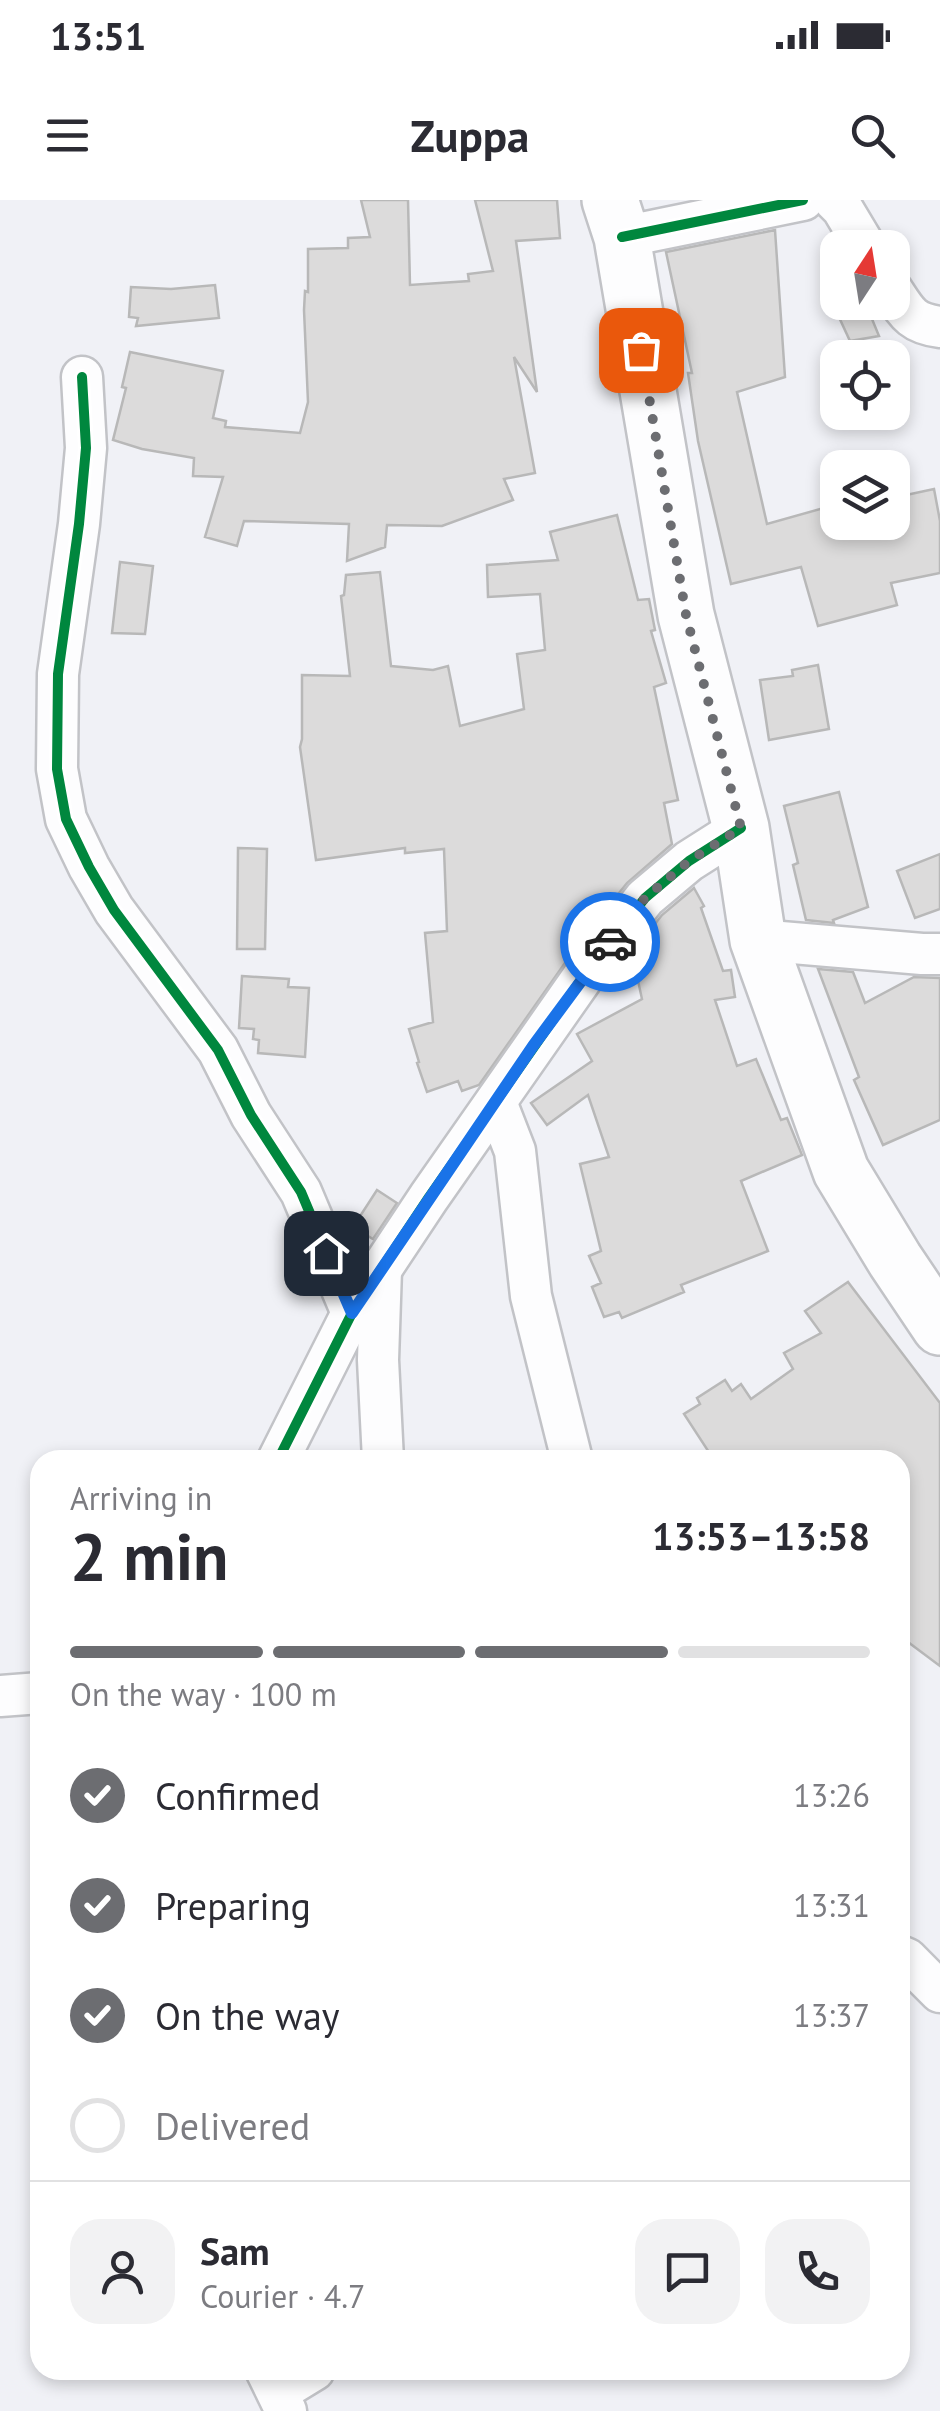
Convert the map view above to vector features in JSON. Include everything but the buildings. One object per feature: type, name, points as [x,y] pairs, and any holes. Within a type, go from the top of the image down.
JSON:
[{"type":"main road","points":[[616,219],[686,615],[741,828],[758,940],[841,1171],[940,1327]]},
{"type":"street","points":[[616,219],[804,200]]},
{"type":"street","points":[[834,200],[855,230]]},
{"type":"street","points":[[910,316],[919,323],[940,327]]},
{"type":"street","points":[[82,376],[86,448],[58,674],[57,769],[66,819],[114,910],[218,1050],[251,1114],[301,1192],[352,1313]]},
{"type":"street","points":[[283,1450],[352,1313],[428,1197],[585,974],[645,898],[689,861],[741,828]]},
{"type":"street","points":[[758,940],[940,954]]},
{"type":"street","points":[[496,1102],[515,1151],[531,1296],[570,1450]]},
{"type":"street","points":[[382,1269],[378,1360],[382,1450]]},
{"type":"street","points":[[0,1696],[30,1694]]},
{"type":"street","points":[[910,1962],[940,1992]]},
{"type":"cycle path","points":[[622,237],[803,200]]},
{"type":"cycle path","points":[[82,377],[86,448],[58,674],[57,769],[66,819],[114,910],[218,1050],[251,1115],[301,1192],[352,1313]]},
{"type":"cycle path","points":[[283,1450],[352,1313],[585,974],[645,898],[689,861],[741,828]]},
{"type":"way so far","points":[[610,942],[645,898],[689,861],[741,828],[686,615],[641,350]]},
{"type":"route","points":[[326,1253],[352,1313],[533,1046],[610,942]]}]
